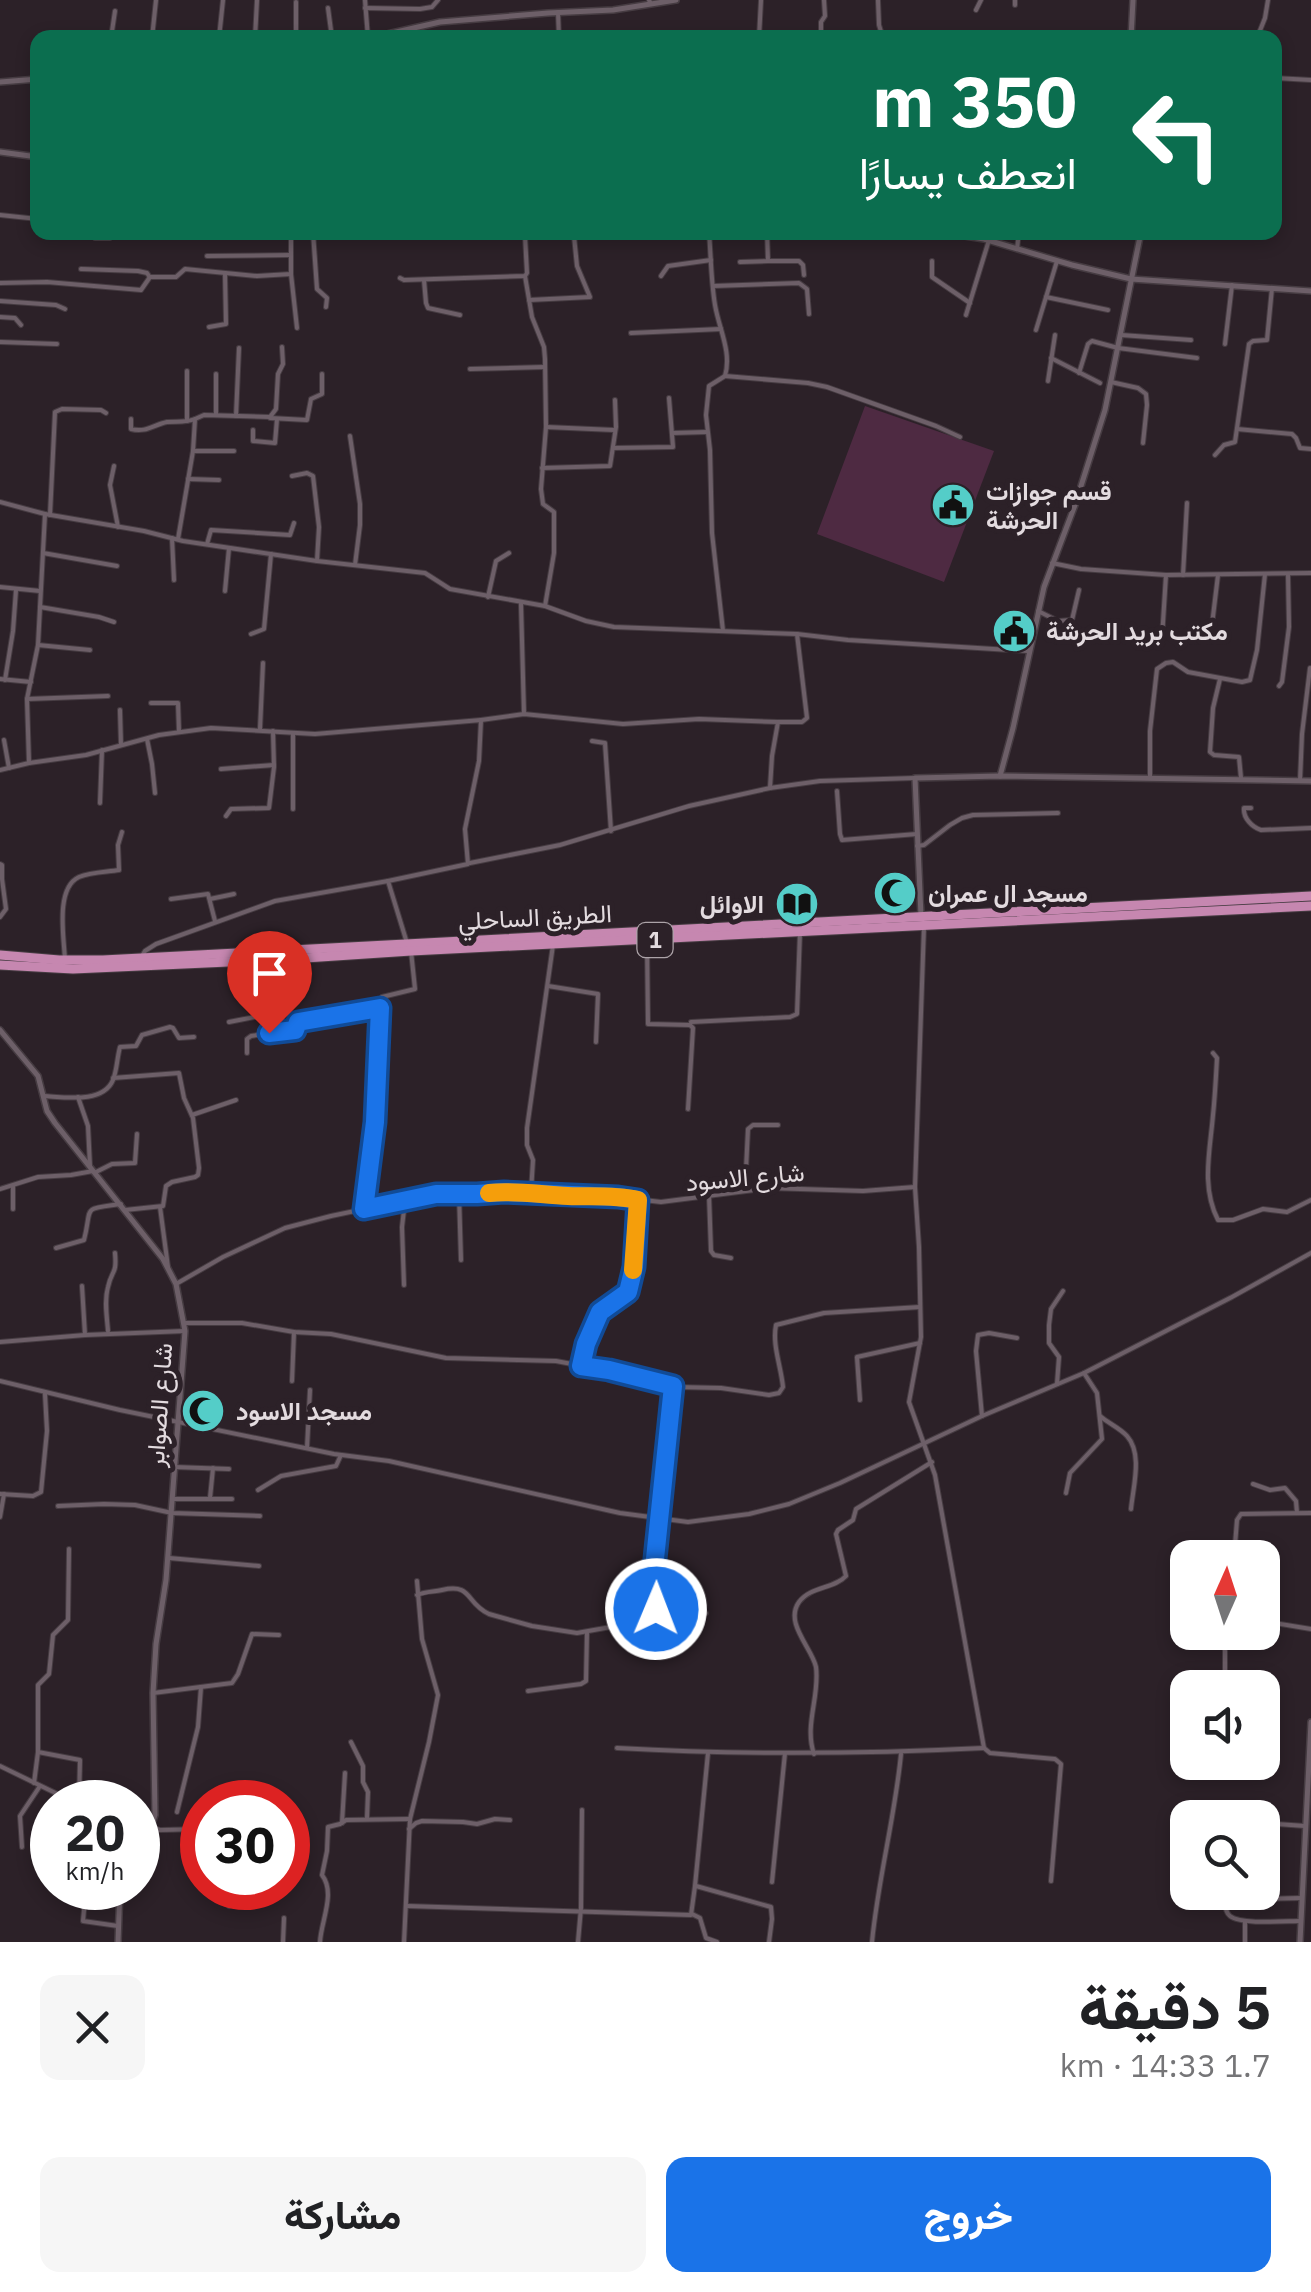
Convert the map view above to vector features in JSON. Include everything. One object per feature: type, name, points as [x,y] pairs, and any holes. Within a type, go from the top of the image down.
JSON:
[{"type":"highway","name":"الطريق الساحلي","points":[[0,965],[73,969],[206,958],[922,921],[1311,896]]},
{"type":"highway","name":"الطريق الساحلي","points":[[0,955],[65,960],[275,960],[409,947],[553,945],[647,940],[675,934],[800,932],[922,921],[1311,906]]},
{"type":"street","points":[[153,30],[156,0]]},
{"type":"street","points":[[220,30],[223,0]]},
{"type":"street","points":[[255,30],[257,0]]},
{"type":"street","points":[[365,0],[368,30]]},
{"type":"street","points":[[365,8],[428,8],[438,0]]},
{"type":"street","points":[[572,0],[573,12]]},
{"type":"street","points":[[404,30],[440,22],[613,10],[676,0]]},
{"type":"street","points":[[760,30],[761,0]]},
{"type":"street","points":[[821,30],[824,0]]},
{"type":"street","points":[[878,0],[880,30]]},
{"type":"street","points":[[976,10],[981,0]]},
{"type":"street","points":[[1131,30],[1133,0]]},
{"type":"street","points":[[1260,30],[1268,0]]},
{"type":"street","points":[[296,2],[296,30]]},
{"type":"street","points":[[328,8],[331,30]]},
{"type":"street","points":[[112,30],[115,11]]},
{"type":"street","points":[[558,12],[559,30]]},
{"type":"street","points":[[1282,78],[1311,80]]},
{"type":"street","points":[[0,82],[30,80]]},
{"type":"street","points":[[0,152],[30,156]]},
{"type":"street","points":[[0,215],[30,219]]},
{"type":"street","points":[[290,240],[297,328]]},
{"type":"street","points":[[314,240],[317,291],[326,298],[326,307]]},
{"type":"street","points":[[525,240],[525,276],[532,317],[544,346],[546,427],[541,489],[543,504],[554,512],[554,554],[545,606]]},
{"type":"street","points":[[529,300],[590,297],[577,266],[574,240]]},
{"type":"street","points":[[710,240],[712,286],[727,367],[725,376]]},
{"type":"street","points":[[767,240],[768,261]]},
{"type":"street","points":[[966,314],[989,240],[1131,278],[1311,291]]},
{"type":"street","points":[[1017,249],[1018,240]]},
{"type":"street","points":[[1000,776],[1038,611],[1112,382],[1139,240]]},
{"type":"street","points":[[207,256],[291,255]]},
{"type":"street","points":[[661,276],[668,266],[711,260]]},
{"type":"street","points":[[740,262],[799,261],[804,275]]},
{"type":"street","points":[[932,261],[932,278],[970,303]]},
{"type":"street","points":[[1036,330],[1057,261]]},
{"type":"street","points":[[81,269],[138,270],[150,276],[176,278],[184,269],[257,276],[291,274]]},
{"type":"street","points":[[210,327],[226,324],[225,274]]},
{"type":"street","points":[[0,283],[47,282],[141,290],[150,276]]},
{"type":"street","points":[[400,278],[525,276]]},
{"type":"street","points":[[424,280],[428,308],[460,315]]},
{"type":"street","points":[[712,286],[799,283],[807,292],[809,314]]},
{"type":"street","points":[[1224,344],[1232,285]]},
{"type":"street","points":[[1215,455],[1235,442],[1249,344],[1266,341],[1272,288]]},
{"type":"street","points":[[1046,297],[1108,310]]},
{"type":"street","points":[[0,301],[66,309]]},
{"type":"street","points":[[0,317],[15,318],[21,325]]},
{"type":"street","points":[[631,333],[721,329]]},
{"type":"street","points":[[1048,381],[1055,335]]},
{"type":"street","points":[[1121,335],[1190,340]]},
{"type":"street","points":[[1079,372],[1090,342],[1097,341],[1118,348],[1197,358]]},
{"type":"street","points":[[0,342],[57,344]]},
{"type":"street","points":[[266,418],[276,409],[278,375],[284,364],[282,347]]},
{"type":"street","points":[[236,416],[239,348]]},
{"type":"street","points":[[1051,358],[1100,383]]},
{"type":"street","points":[[470,369],[545,368]]},
{"type":"street","points":[[187,371],[187,422]]},
{"type":"street","points":[[216,374],[216,416]]},
{"type":"street","points":[[131,419],[130,428],[136,431],[201,416],[308,419],[311,399],[322,394],[322,374]]},
{"type":"street","points":[[723,631],[712,533],[707,390],[711,383],[725,376],[808,382],[960,437]]},
{"type":"street","points":[[1112,382],[1146,394],[1144,443]]},
{"type":"street","points":[[613,448],[671,448],[668,398]]},
{"type":"street","points":[[542,468],[609,466],[616,400]]},
{"type":"street","points":[[29,764],[26,698],[38,645],[55,412],[62,409],[106,413]]},
{"type":"street","points":[[174,580],[175,539],[193,451],[195,419]]},
{"type":"street","points":[[253,430],[254,442],[275,443],[277,419]]},
{"type":"street","points":[[546,427],[614,430]]},
{"type":"street","points":[[1238,429],[1292,434],[1300,448],[1311,448]]},
{"type":"street","points":[[672,433],[708,432]]},
{"type":"street","points":[[350,436],[360,504],[356,565]]},
{"type":"street","points":[[193,451],[234,451]]},
{"type":"street","points":[[114,466],[110,486],[118,527]]},
{"type":"street","points":[[292,476],[314,476],[319,528],[317,561]]},
{"type":"street","points":[[188,479],[219,480]]},
{"type":"street","points":[[0,502],[175,539],[426,573],[450,589],[545,606],[614,627],[797,634],[1028,651]]},
{"type":"street","points":[[1183,575],[1187,504]]},
{"type":"street","points":[[206,544],[210,530],[290,535],[294,523]]},
{"type":"street","points":[[225,591],[230,548]]},
{"type":"street","points":[[43,553],[117,566]]},
{"type":"street","points":[[488,597],[496,561],[509,553]]},
{"type":"street","points":[[251,634],[264,629],[271,554]]},
{"type":"street","points":[[1052,562],[1081,569],[1166,575],[1311,573]]},
{"type":"street","points":[[1150,778],[1150,730],[1157,669],[1173,662],[1187,672],[1247,682],[1252,677],[1265,574]]},
{"type":"street","points":[[1279,686],[1288,635],[1288,574]]},
{"type":"street","points":[[1162,638],[1166,575]]},
{"type":"street","points":[[1193,636],[1211,633],[1218,575]]},
{"type":"street","points":[[0,587],[40,592]]},
{"type":"street","points":[[16,590],[3,679],[31,682]]},
{"type":"street","points":[[1038,611],[1058,621],[1072,620],[1079,590]]},
{"type":"street","points":[[520,602],[524,714]]},
{"type":"street","points":[[40,607],[114,622]]},
{"type":"street","points":[[0,770],[179,732],[222,727],[333,734],[524,714],[623,724],[699,719],[802,722],[806,718],[797,634]]},
{"type":"street","points":[[38,645],[90,650]]},
{"type":"street","points":[[260,729],[262,663]]},
{"type":"street","points":[[1300,781],[1310,668]]},
{"type":"street","points":[[1220,679],[1210,752],[1239,757],[1242,780]]},
{"type":"street","points":[[26,698],[108,696]]},
{"type":"street","points":[[151,703],[178,703],[179,732]]},
{"type":"street","points":[[120,710],[120,745]]},
{"type":"street","points":[[468,864],[466,830],[481,720]]},
{"type":"street","points":[[770,788],[778,722]]},
{"type":"street","points":[[226,816],[231,809],[269,808],[273,732]]},
{"type":"street","points":[[293,733],[293,809]]},
{"type":"street","points":[[147,739],[155,793]]},
{"type":"street","points":[[4,740],[10,768]]},
{"type":"street","points":[[592,741],[605,743],[611,831]]},
{"type":"street","points":[[100,803],[102,750]]},
{"type":"street","points":[[221,769],[274,765]]},
{"type":"street","points":[[141,958],[145,950],[156,944],[275,902],[560,845],[689,806],[770,788],[836,780],[1000,776],[1311,781]]},
{"type":"street","points":[[915,778],[922,921],[915,1186],[920,1247],[920,1343],[910,1402],[932,1462],[984,1748],[990,1753],[1054,1759],[1061,1764],[1050,1881]]},
{"type":"street","points":[[838,792],[842,840],[917,834]]},
{"type":"street","points":[[1251,808],[1244,808],[1244,812],[1254,827],[1261,830],[1311,828]]},
{"type":"street","points":[[917,846],[924,846],[962,818],[1058,814]]},
{"type":"street","points":[[65,960],[65,890],[80,876],[120,870],[118,845],[122,832]]},
{"type":"street","points":[[0,864],[6,909],[0,918]]},
{"type":"street","points":[[364,1209],[375,1122],[382,997],[415,989],[409,947],[388,880]]},
{"type":"street","points":[[170,899],[206,893],[215,921]]},
{"type":"street","points":[[210,900],[234,894]]},
{"type":"street","points":[[691,1022],[797,1014],[800,932]]},
{"type":"street","points":[[647,940],[648,1024],[693,1028],[688,1109]]},
{"type":"street","points":[[531,1192],[533,1160],[526,1128],[553,945]]},
{"type":"street","points":[[229,1022],[275,1013],[275,960]]},
{"type":"street","points":[[548,986],[598,994],[596,1042]]},
{"type":"street","points":[[246,1052],[247,1040],[252,1036],[295,1030],[298,1022],[380,1008]]},
{"type":"street","points":[[44,1096],[78,1098],[107,1089],[114,1078],[118,1050],[137,1045],[142,1035],[170,1027],[179,1038],[194,1036]]},
{"type":"street","name":"شارع الصوابر","points":[[0,1030],[38,1076],[55,1123],[168,1267],[176,1284],[185,1327],[168,1558],[152,1692],[155,1780]]},
{"type":"street","points":[[0,1047],[11,1044]]},
{"type":"street","points":[[1213,1053],[1217,1063],[1207,1174],[1210,1201],[1218,1220],[1233,1220],[1263,1209],[1287,1212],[1311,1200]]},
{"type":"street","points":[[56,1248],[84,1240],[90,1211],[160,1207],[165,1204],[168,1184],[199,1172],[192,1115],[179,1073],[114,1078]]},
{"type":"street","points":[[78,1098],[88,1126],[93,1170]]},
{"type":"street","points":[[192,1115],[236,1100]]},
{"type":"street","points":[[745,1190],[748,1129],[753,1125],[778,1125]]},
{"type":"street","points":[[0,1189],[38,1177],[71,1175],[112,1164],[135,1164],[137,1134]]},
{"type":"street","points":[[12,1186],[13,1209]]},
{"type":"street","name":"شارع الاسود","points":[[176,1284],[271,1234],[313,1220],[436,1194],[531,1192],[672,1202],[709,1194],[784,1187],[863,1191],[915,1186]]},
{"type":"street","points":[[459,1194],[460,1260]]},
{"type":"street","points":[[709,1194],[711,1251],[731,1258]]},
{"type":"street","points":[[581,1366],[600,1312],[628,1292],[634,1267],[638,1200]]},
{"type":"street","points":[[404,1201],[404,1285]]},
{"type":"street","points":[[160,1207],[168,1267]]},
{"type":"street","points":[[0,1381],[45,1394],[306,1448],[684,1522],[789,1504],[1084,1373],[1311,1253]]},
{"type":"street","points":[[108,1334],[107,1290],[116,1272],[115,1254]]},
{"type":"street","points":[[82,1286],[84,1335]]},
{"type":"street","points":[[1057,1384],[1059,1357],[1049,1343],[1050,1313],[1063,1290]]},
{"type":"street","points":[[0,1342],[242,1323],[330,1334],[446,1358],[556,1361],[673,1386],[769,1395],[779,1393],[783,1383],[777,1358],[776,1324],[824,1313],[920,1307]]},
{"type":"street","points":[[292,1380],[294,1332]]},
{"type":"street","points":[[982,1416],[978,1335],[989,1332],[1018,1338]]},
{"type":"street","points":[[860,1400],[856,1358],[920,1343]]},
{"type":"street","points":[[1066,1492],[1070,1473],[1101,1441],[1097,1394],[1084,1373]]},
{"type":"street","points":[[656,1619],[653,1585],[673,1386]]},
{"type":"street","points":[[306,1448],[310,1390]]},
{"type":"street","points":[[0,1517],[2,1494],[34,1496],[41,1492],[47,1431],[45,1394]]},
{"type":"street","points":[[1100,1416],[1126,1435],[1133,1448],[1131,1508]]},
{"type":"street","points":[[258,1490],[281,1476],[336,1466],[341,1455]]},
{"type":"street","points":[[814,1754],[810,1734],[816,1667],[802,1643],[795,1614],[797,1604],[813,1591],[844,1579],[847,1573],[836,1532],[852,1520],[856,1508],[932,1462]]},
{"type":"street","points":[[174,1467],[229,1469]]},
{"type":"street","points":[[210,1499],[213,1468]]},
{"type":"street","points":[[1253,1484],[1270,1490],[1284,1488],[1296,1501],[1296,1513]]},
{"type":"street","points":[[172,1499],[232,1499]]},
{"type":"street","points":[[58,1506],[135,1505],[172,1513],[260,1516]]},
{"type":"street","points":[[1236,1540],[1241,1514],[1311,1512]]},
{"type":"street","points":[[37,1780],[38,1685],[50,1670],[54,1635],[68,1620],[68,1549]]},
{"type":"street","points":[[168,1558],[259,1566]]},
{"type":"street","points":[[404,1942],[410,1819],[438,1695],[422,1638],[417,1581]]},
{"type":"street","points":[[418,1595],[457,1587],[489,1614],[545,1629],[587,1632],[706,1614]]},
{"type":"street","points":[[1280,1624],[1311,1630]]},
{"type":"street","points":[[528,1691],[586,1681],[587,1632]]},
{"type":"street","points":[[152,1692],[226,1685],[236,1680],[252,1634],[280,1634]]},
{"type":"street","points":[[177,1812],[198,1728],[201,1687]]},
{"type":"street","points":[[1300,1942],[1311,1722]]},
{"type":"street","points":[[351,1742],[363,1766],[367,1818]]},
{"type":"street","points":[[617,1748],[814,1754],[984,1748]]},
{"type":"street","points":[[38,1752],[80,1760],[78,1780]]},
{"type":"street","points":[[872,1942],[902,1752]]},
{"type":"street","points":[[692,1914],[708,1753]]},
{"type":"street","points":[[772,1882],[785,1754]]},
{"type":"street","points":[[0,1766],[30,1781]]},
{"type":"street","points":[[342,1823],[345,1773]]},
{"type":"street","points":[[22,1848],[20,1816],[30,1798]]},
{"type":"street","points":[[578,1942],[582,1810]]},
{"type":"street","points":[[320,1942],[328,1884],[322,1876],[327,1828],[346,1820],[410,1819]]},
{"type":"street","points":[[409,1829],[419,1822],[477,1824],[510,1820]]},
{"type":"street","points":[[1280,1824],[1306,1826]]},
{"type":"street","points":[[694,1886],[771,1907],[769,1942]]},
{"type":"street","points":[[1280,1899],[1302,1898]]},
{"type":"street","points":[[407,1906],[692,1914],[700,1918],[706,1938],[717,1942]]},
{"type":"street","points":[[83,1910],[84,1922],[119,1926]]},
{"type":"street","points":[[118,1942],[119,1910]]},
{"type":"street","points":[[1228,1910],[1229,1915],[1245,1921],[1301,1921]]},
{"type":"street","points":[[1302,1910],[1311,1910]]},
{"type":"street","points":[[282,1942],[284,1918]]},
{"type":"street","points":[[1245,1921],[1246,1942]]},
{"type":"shaded area","points":[[865,406],[994,451],[944,582],[817,534]]},
{"type":"slow traffic","points":[[489,1193],[638,1200],[633,1270]]},
{"type":"place","name":"قسم جوازات الحرشة","points":[[953,505]]},
{"type":"place","name":"مكتب بريد الحرشة","points":[[1014,631]]},
{"type":"place","name":"مسجد ال عمران","points":[[895,893]]},
{"type":"place","name":"الاوائل","points":[[797,904]]},
{"type":"place","name":"مسجد الاسود","points":[[203,1411]]},
{"type":"route","points":[[269,1033],[295,1030],[298,1022],[380,1008],[375,1122],[364,1209],[436,1194],[524,1192],[638,1200],[634,1267],[628,1292],[600,1312],[581,1366],[673,1386],[653,1578],[656,1609]]}]
